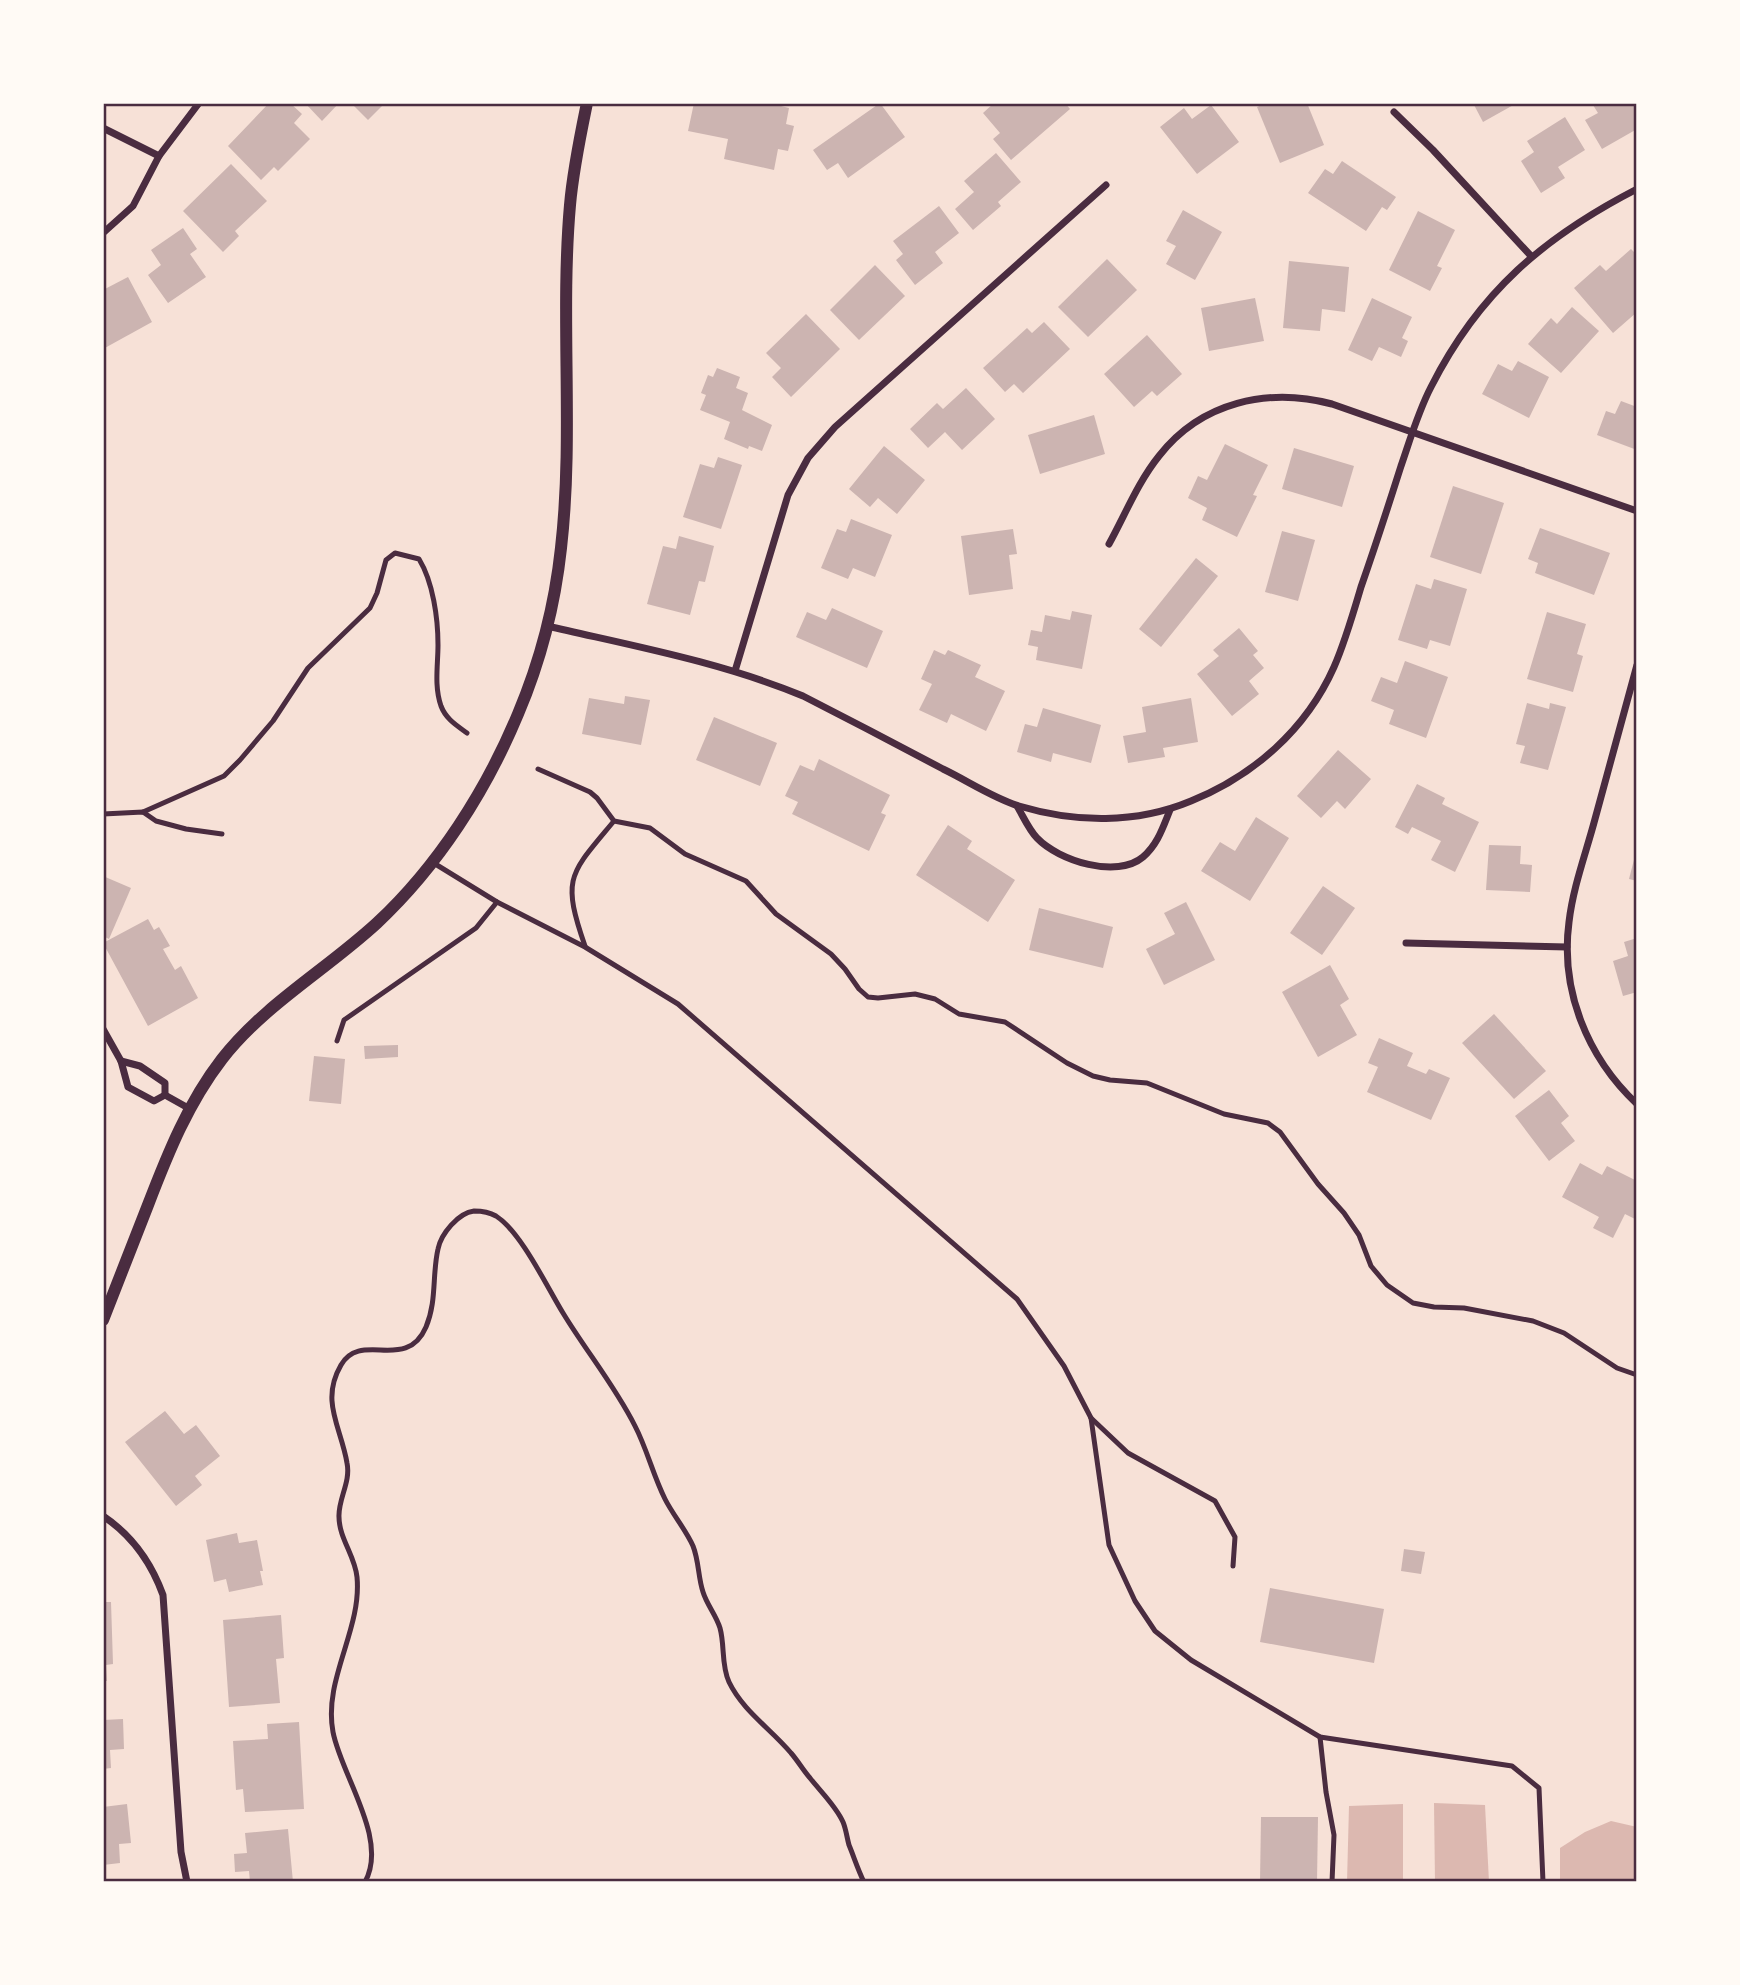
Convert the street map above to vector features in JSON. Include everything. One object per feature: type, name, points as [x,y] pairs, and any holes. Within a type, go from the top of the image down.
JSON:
[{"type":"street","points":[[103,233],[133,206],[159,156],[199,103]]},
{"type":"street","points":[[103,1320],[167,1155],[210,1076],[238,1040],[278,1002],[377,923],[432,862],[475,800],[499,754],[530,682],[547,626],[558,574],[564,511],[570,204],[587,103]]},
{"type":"street","points":[[1394,112],[1531,256]]},
{"type":"street","points":[[103,128],[159,156]]},
{"type":"street","points":[[735,671],[788,495],[808,458],[835,427],[1106,186]]},
{"type":"street","points":[[547,626],[735,671],[803,696],[1017,805],[1059,816],[1086,819],[1136,817],[1170,810],[1217,789],[1251,769],[1290,734],[1321,692],[1343,644],[1429,390],[1457,340],[1491,296],[1531,256],[1567,229],[1637,189]]},
{"type":"street","points":[[1109,544],[1158,457],[1190,426],[1229,405],[1270,396],[1312,399],[1637,511]]},
{"type":"street","points":[[1637,665],[1573,899],[1567,947],[1573,999],[1582,1024],[1607,1071],[1637,1104]]},
{"type":"street","points":[[1017,805],[1037,838],[1055,851],[1092,865],[1110,867],[1126,866],[1141,859],[1153,848],[1170,810]]},
{"type":"street","points":[[1406,943],[1567,947]]},
{"type":"street","points":[[103,1029],[121,1061],[128,1087],[154,1101],[165,1095]]},
{"type":"street","points":[[121,1061],[139,1066],[165,1083],[165,1095]]},
{"type":"street","points":[[165,1095],[190,1109]]},
{"type":"street","points":[[103,1516],[126,1533],[137,1546],[156,1576],[163,1595],[181,1852],[187,1882]]},
{"type":"lane","points":[[103,814],[143,812],[224,776],[272,721],[308,668],[370,608],[386,560],[395,553],[419,559],[426,571],[437,629],[437,687],[441,706],[449,719],[467,733]]},
{"type":"lane","points":[[538,769],[590,793],[614,821],[650,828],[685,854],[746,881],[776,914],[831,954],[868,997],[915,994],[935,999],[960,1014],[1005,1021],[1093,1076],[1147,1083],[1224,1114],[1268,1123],[1280,1132],[1318,1184],[1344,1213],[1359,1235],[1371,1266],[1387,1285],[1413,1303],[1464,1308],[1533,1321],[1564,1333],[1617,1368],[1637,1375]]},
{"type":"lane","points":[[143,812],[156,821],[176,827],[222,834]]},
{"type":"lane","points":[[585,947],[573,911],[572,885],[583,858],[614,821]]},
{"type":"lane","points":[[432,862],[496,902],[585,947],[678,1004],[1017,1299],[1064,1366],[1091,1418],[1128,1453],[1215,1501],[1234,1537],[1233,1566]]},
{"type":"lane","points":[[337,1041],[344,1020],[476,928],[496,902]]},
{"type":"lane","points":[[365,1882],[369,1877],[371,1840],[363,1813],[339,1756],[332,1728],[332,1702],[357,1598],[357,1574],[338,1516],[348,1465],[331,1404],[335,1378],[343,1360],[354,1351],[393,1352],[407,1349],[418,1340],[432,1308],[438,1247],[455,1221],[466,1213],[479,1210],[492,1213],[504,1222],[522,1246],[580,1342],[622,1402],[637,1429],[659,1488],[691,1540],[703,1592],[719,1626],[726,1674],[731,1686],[768,1731],[789,1750],[834,1807],[844,1822],[864,1882]]},
{"type":"lane","points":[[1091,1418],[1109,1545],[1135,1601],[1155,1631],[1191,1660],[1320,1737],[1511,1766],[1539,1788],[1543,1882]]},
{"type":"lane","points":[[1320,1737],[1334,1835],[1332,1882]]},
{"type":"shaded area","points":[[1434,1803],[1485,1805],[1489,1882],[1435,1882]]},
{"type":"shaded area","points":[[1403,1804],[1403,1882],[1347,1882],[1349,1806]]},
{"type":"shaded area","points":[[1611,1821],[1637,1827],[1637,1882],[1560,1882],[1560,1848],[1585,1832]]},
{"type":"building","points":[[269,103],[290,103],[302,114],[294,123],[310,139],[278,171],[274,167],[261,180],[228,146]]},
{"type":"building","points":[[305,103],[339,103],[322,121]]},
{"type":"building","points":[[351,103],[385,103],[368,120]]},
{"type":"building","points":[[694,103],[769,103],[789,108],[786,124],[794,126],[788,151],[778,149],[774,170],[724,159],[728,139],[688,131]]},
{"type":"building","points":[[880,103],[905,137],[848,178],[838,163],[827,170],[813,150]]},
{"type":"building","points":[[994,103],[1065,103],[1070,109],[1011,160],[993,139],[1000,133],[983,113]]},
{"type":"building","points":[[1266,103],[1307,103],[1324,145],[1280,163],[1257,107]]},
{"type":"building","points":[[1473,103],[1517,103],[1483,122]]},
{"type":"building","points":[[1637,103],[1637,129],[1602,149],[1585,120],[1598,113],[1593,105]]},
{"type":"building","points":[[1211,105],[1239,142],[1197,174],[1160,127],[1184,108],[1192,119]]},
{"type":"building","points":[[1565,117],[1585,150],[1558,167],[1565,178],[1541,193],[1521,161],[1534,152],[1527,141]]},
{"type":"building","points":[[996,153],[1021,182],[998,202],[1001,206],[973,230],[955,209],[974,192],[964,181]]},
{"type":"building","points":[[1342,161],[1396,197],[1387,210],[1382,207],[1366,231],[1308,193],[1325,169],[1333,174]]},
{"type":"building","points":[[231,164],[267,201],[235,231],[239,236],[223,252],[183,211]]},
{"type":"building","points":[[939,206],[959,233],[935,252],[943,263],[915,285],[896,260],[903,254],[893,241]]},
{"type":"building","points":[[1183,210],[1222,232],[1195,280],[1166,264],[1176,246],[1166,241]]},
{"type":"building","points":[[1418,211],[1455,230],[1437,266],[1442,268],[1430,291],[1389,270]]},
{"type":"building","points":[[183,228],[197,249],[190,254],[206,277],[168,303],[148,275],[161,265],[151,250]]},
{"type":"building","points":[[1631,249],[1637,255],[1637,312],[1613,333],[1574,288],[1600,265],[1606,271]]},
{"type":"building","points":[[1107,259],[1137,290],[1088,337],[1058,307]]},
{"type":"building","points":[[1289,261],[1349,267],[1345,312],[1322,309],[1320,331],[1283,328]]},
{"type":"building","points":[[875,265],[905,296],[859,340],[830,310]]},
{"type":"building","points":[[128,277],[152,322],[103,349],[103,290]]},
{"type":"building","points":[[1255,298],[1264,341],[1209,351],[1201,308]]},
{"type":"building","points":[[1372,298],[1412,317],[1402,338],[1408,341],[1401,357],[1379,347],[1372,361],[1348,350]]},
{"type":"building","points":[[1572,307],[1599,331],[1561,373],[1528,344],[1551,318],[1557,324]]},
{"type":"building","points":[[806,314],[840,349],[791,397],[772,377],[781,368],[766,353]]},
{"type":"building","points":[[1044,322],[1070,349],[1023,393],[1014,384],[1005,392],[983,368],[1027,328],[1032,333]]},
{"type":"building","points":[[1147,335],[1182,374],[1157,396],[1152,391],[1134,407],[1104,374]]},
{"type":"building","points":[[1518,361],[1549,377],[1529,418],[1482,394],[1498,364],[1512,371]]},
{"type":"building","points":[[717,368],[740,377],[736,388],[748,393],[742,410],[772,425],[762,451],[749,446],[748,449],[724,439],[730,422],[700,410],[706,395],[701,393],[708,375],[713,377]]},
{"type":"building","points":[[966,388],[995,419],[962,450],[945,432],[928,448],[910,429],[937,403],[943,409]]},
{"type":"building","points":[[1621,401],[1637,407],[1637,450],[1597,435],[1606,411],[1615,414]]},
{"type":"building","points":[[1094,415],[1105,454],[1040,474],[1028,435]]},
{"type":"building","points":[[1225,444],[1268,465],[1253,495],[1257,496],[1237,537],[1202,520],[1207,508],[1188,498],[1198,476],[1207,480]]},
{"type":"building","points":[[884,446],[925,480],[897,514],[878,498],[870,507],[849,489]]},
{"type":"building","points":[[1294,448],[1354,466],[1342,507],[1282,489]]},
{"type":"building","points":[[718,457],[742,465],[721,529],[683,517],[700,464],[714,468]]},
{"type":"building","points":[[1453,486],[1504,503],[1481,574],[1430,557]]},
{"type":"building","points":[[851,519],[892,535],[875,577],[853,568],[848,579],[821,568],[837,529],[846,532]]},
{"type":"building","points":[[1540,528],[1610,553],[1594,595],[1535,573],[1538,563],[1528,559]]},
{"type":"building","points":[[1013,529],[1017,554],[1009,555],[1013,589],[969,595],[961,536]]},
{"type":"building","points":[[1282,531],[1315,540],[1298,601],[1265,592]]},
{"type":"building","points":[[679,536],[714,546],[705,582],[699,581],[690,615],[647,604],[663,546],[676,549]]},
{"type":"building","points":[[1196,558],[1218,576],[1161,647],[1139,629]]},
{"type":"building","points":[[1434,579],[1467,589],[1450,646],[1430,640],[1427,649],[1398,640],[1416,584],[1431,589]]},
{"type":"building","points":[[832,608],[883,631],[867,668],[796,637],[807,612],[826,620]]},
{"type":"building","points":[[1072,611],[1092,615],[1082,669],[1036,660],[1038,647],[1028,645],[1031,630],[1042,632],[1045,615],[1070,620]]},
{"type":"building","points":[[1547,612],[1586,624],[1577,654],[1583,656],[1573,692],[1527,679]]},
{"type":"building","points":[[1239,628],[1258,651],[1253,655],[1264,668],[1249,681],[1259,694],[1232,716],[1197,674],[1219,656],[1213,650]]},
{"type":"building","points":[[934,650],[945,655],[948,650],[981,665],[975,677],[1005,691],[986,731],[951,714],[947,723],[919,710],[932,684],[921,679]]},
{"type":"building","points":[[1405,661],[1448,677],[1426,738],[1389,724],[1394,710],[1371,701],[1381,677],[1397,683]]},
{"type":"building","points":[[625,696],[650,700],[641,745],[582,734],[589,698],[624,704]]},
{"type":"building","points":[[1191,698],[1198,742],[1163,748],[1165,757],[1128,763],[1123,736],[1146,732],[1142,707]]},
{"type":"building","points":[[1527,703],[1549,709],[1550,703],[1566,707],[1548,770],[1520,763],[1525,746],[1516,744]]},
{"type":"building","points":[[1043,708],[1101,725],[1091,763],[1053,753],[1051,762],[1017,752],[1025,724],[1037,727]]},
{"type":"building","points":[[714,717],[777,743],[760,786],[696,760]]},
{"type":"building","points":[[1338,750],[1371,779],[1345,809],[1337,801],[1321,818],[1297,796]]},
{"type":"building","points":[[819,759],[890,795],[881,813],[886,815],[869,851],[792,814],[798,802],[785,796],[800,765],[814,771]]},
{"type":"building","points":[[1417,784],[1445,798],[1442,804],[1479,822],[1455,872],[1431,860],[1441,841],[1412,827],[1408,834],[1395,827]]},
{"type":"building","points":[[1256,817],[1289,838],[1250,901],[1201,871],[1220,842],[1235,851]]},
{"type":"building","points":[[948,825],[972,841],[967,849],[1015,880],[988,922],[916,875]]},
{"type":"building","points":[[1489,845],[1521,846],[1520,864],[1532,865],[1530,892],[1486,890]]},
{"type":"building","points":[[1637,852],[1637,881],[1629,879]]},
{"type":"building","points":[[103,876],[131,888],[109,939],[103,936]]},
{"type":"building","points":[[1323,886],[1355,908],[1322,955],[1290,933]]},
{"type":"building","points":[[1186,902],[1215,960],[1164,985],[1146,949],[1175,934],[1164,913]]},
{"type":"building","points":[[1039,908],[1113,927],[1103,968],[1029,950]]},
{"type":"building","points":[[148,919],[154,930],[159,927],[170,946],[163,949],[175,970],[181,966],[198,998],[148,1026],[103,943]]},
{"type":"building","points":[[1637,938],[1637,992],[1623,996],[1613,961],[1628,956],[1624,942]]},
{"type":"building","points":[[1330,965],[1349,999],[1340,1005],[1357,1035],[1318,1057],[1282,992]]},
{"type":"building","points":[[1494,1014],[1546,1071],[1514,1099],[1462,1043]]},
{"type":"building","points":[[1379,1038],[1413,1053],[1407,1066],[1426,1074],[1429,1069],[1450,1078],[1431,1120],[1367,1092],[1378,1067],[1368,1063]]},
{"type":"building","points":[[398,1045],[398,1057],[365,1059],[364,1046]]},
{"type":"building","points":[[314,1056],[345,1059],[341,1104],[309,1101]]},
{"type":"building","points":[[1549,1090],[1569,1116],[1561,1123],[1575,1141],[1549,1161],[1515,1116]]},
{"type":"building","points":[[1580,1163],[1602,1175],[1607,1166],[1637,1181],[1637,1220],[1625,1214],[1613,1238],[1593,1228],[1599,1217],[1562,1197]]},
{"type":"building","points":[[165,1411],[184,1434],[196,1425],[220,1456],[195,1476],[202,1485],[176,1506],[125,1442]]},
{"type":"building","points":[[237,1533],[239,1543],[257,1540],[263,1585],[229,1592],[226,1579],[214,1582],[206,1540]]},
{"type":"building","points":[[1404,1549],[1425,1552],[1421,1574],[1401,1571]]},
{"type":"building","points":[[1270,1588],[1384,1609],[1374,1663],[1260,1642]]},
{"type":"building","points":[[103,1602],[111,1602],[113,1664],[106,1665],[107,1681],[103,1681]]},
{"type":"building","points":[[281,1615],[284,1658],[276,1659],[280,1703],[229,1707],[223,1620]]},
{"type":"building","points":[[123,1719],[124,1749],[110,1750],[111,1768],[103,1769],[103,1720]]},
{"type":"building","points":[[299,1722],[304,1809],[245,1812],[243,1789],[236,1790],[233,1741],[268,1739],[267,1724]]},
{"type":"building","points":[[127,1804],[131,1843],[119,1844],[120,1863],[103,1865],[103,1807]]},
{"type":"building","points":[[1261,1817],[1318,1817],[1317,1882],[1260,1882]]},
{"type":"building","points":[[288,1829],[293,1882],[250,1882],[249,1871],[235,1872],[234,1854],[247,1853],[245,1833]]}]
